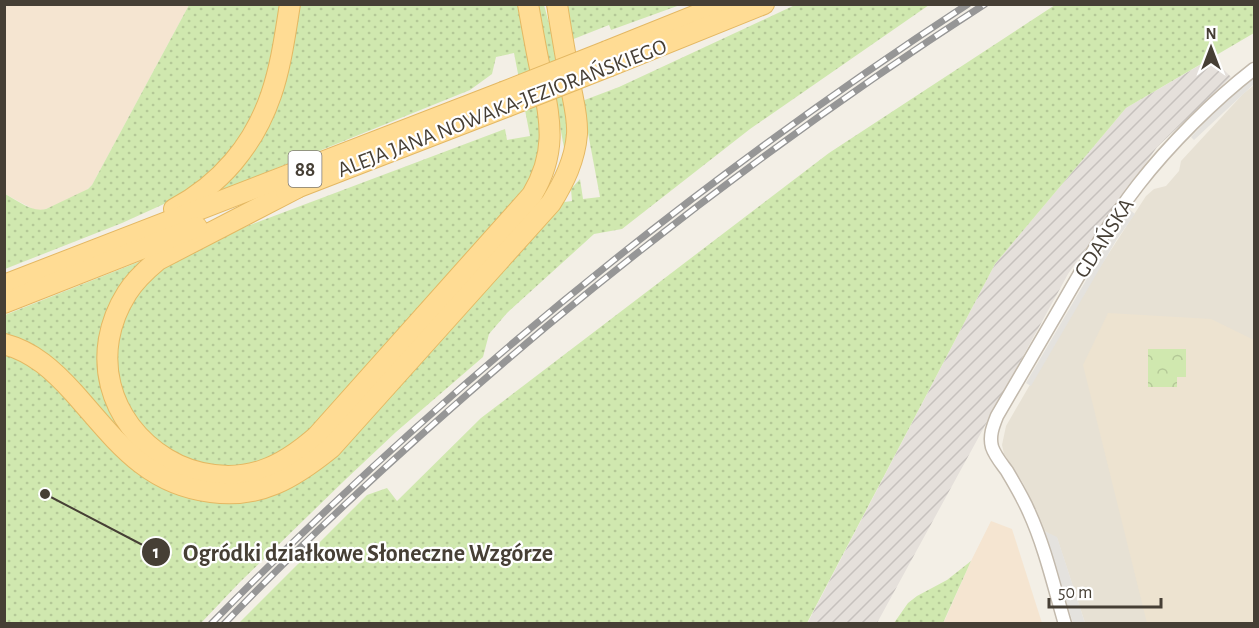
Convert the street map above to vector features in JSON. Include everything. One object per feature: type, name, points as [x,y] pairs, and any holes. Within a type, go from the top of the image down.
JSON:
[{"type":"main road","points":[[107,244],[189,201],[213,183],[238,157],[252,138],[272,93],[290,4]]},
{"type":"main road","points":[[297,188],[158,260],[140,276],[120,306],[112,325],[107,365],[117,405],[125,421],[139,438],[175,464],[215,476],[238,476],[262,471],[281,463],[300,450],[317,436],[532,195],[547,163],[550,119],[528,4]]},
{"type":"main road","points":[[4,344],[17,347],[47,365],[124,449],[157,476],[195,490],[220,494],[266,488],[287,480],[331,448],[543,212],[561,188],[569,171],[577,134],[576,114],[556,4]]},
{"type":"main road","name":"ALEJA JANA NOWAKA-JEZIORAŃSKIEGO","points":[[608,58],[724,4]]},
{"type":"main road","name":"ALEJA JANA NOWAKA-JEZIORAŃSKIEGO","points":[[4,303],[297,188],[608,58],[764,4]]},
{"type":"main road","name":"ALEJA JANA NOWAKA-JEZIORAŃSKIEGO","points":[[4,285],[107,244],[504,100]]},
{"type":"street","name":"GDAŃSKA","points":[[1065,624],[1037,532],[1022,496],[992,446],[991,436],[997,416],[1105,233],[1137,186],[1156,163],[1209,109],[1254,69]]},
{"type":"shaded area","points":[[4,5],[189,5],[92,185],[83,193],[40,211],[5,194]]},
{"type":"shaded area","points":[[1212,58],[1231,77],[1157,147],[1068,274],[877,623],[807,624],[995,264],[1126,108]]},
{"type":"shaded area","points":[[1254,77],[1254,84],[1194,140],[1191,137],[1214,113]]},
{"type":"shaded area","points":[[1254,85],[1254,623],[1085,623],[1057,538],[1044,531],[1023,483],[1004,454],[1002,445],[1006,426],[1085,290],[1146,196],[1154,189],[1166,186],[1179,171],[1181,161]]},
{"type":"shaded area","points":[[1130,210],[1135,214],[1117,239],[1031,386],[1026,383],[1112,236]]},
{"type":"shaded area","points":[[1108,313],[1211,319],[1254,340],[1254,623],[1147,623],[1083,365]]},
{"type":"shaded area","points":[[991,521],[1012,529],[1042,623],[943,624]]},
{"type":"shaded area","points":[[1044,531],[1057,537],[1085,623],[1073,623]]},
{"type":"green space","points":[[189,5],[283,5],[265,92],[233,151],[208,179],[175,199],[122,223],[5,269],[5,194],[30,208],[41,210],[88,189],[92,185]]},
{"type":"green space","points":[[297,5],[521,5],[541,115],[542,153],[525,191],[294,448],[255,466],[210,468],[175,456],[136,424],[115,376],[117,330],[140,286],[162,267],[221,236],[505,129],[507,140],[530,136],[514,53],[496,57],[492,74],[470,90],[215,193],[232,176]]},
{"type":"green space","points":[[537,5],[544,5],[550,27],[569,124],[566,158]]},
{"type":"green space","points":[[565,5],[680,5],[611,30],[609,25],[571,40]]},
{"type":"green space","points":[[795,5],[929,5],[750,129],[622,229],[594,234],[507,313],[489,334],[483,357],[396,432],[346,479],[201,623],[5,624],[5,351],[25,358],[61,387],[128,461],[268,495],[557,203],[572,201],[571,189],[580,179],[583,199],[600,197],[582,101],[619,87]]},
{"type":"green space","points":[[1055,5],[1254,5],[1254,33],[1126,108],[995,264],[807,623],[239,623],[367,495],[387,488],[397,501],[481,418],[829,153]]},
{"type":"green space","points":[[549,186],[552,187],[551,190],[324,444],[293,468],[258,483],[232,486],[206,485],[183,479],[163,470],[129,443],[53,362],[31,346],[5,336],[5,315],[141,261],[116,295],[105,319],[99,350],[102,381],[112,410],[128,436],[150,457],[176,473],[205,482],[237,483],[261,478],[293,463],[322,441]]},
{"type":"green space","points":[[1148,349],[1186,349],[1186,377],[1177,377],[1177,387],[1148,387]]},
{"type":"green space","points":[[971,561],[943,623],[894,623],[908,603],[947,580]]},
{"type":"railway","points":[[211,624],[387,454],[573,293],[766,143],[866,72],[968,4]]},
{"type":"railway","points":[[224,624],[382,470],[547,326],[762,158],[872,79],[985,4]]},
{"type":"place","name":"Ogródki działkowe Słoneczne Wzgórze","points":[[45,494]]}]
